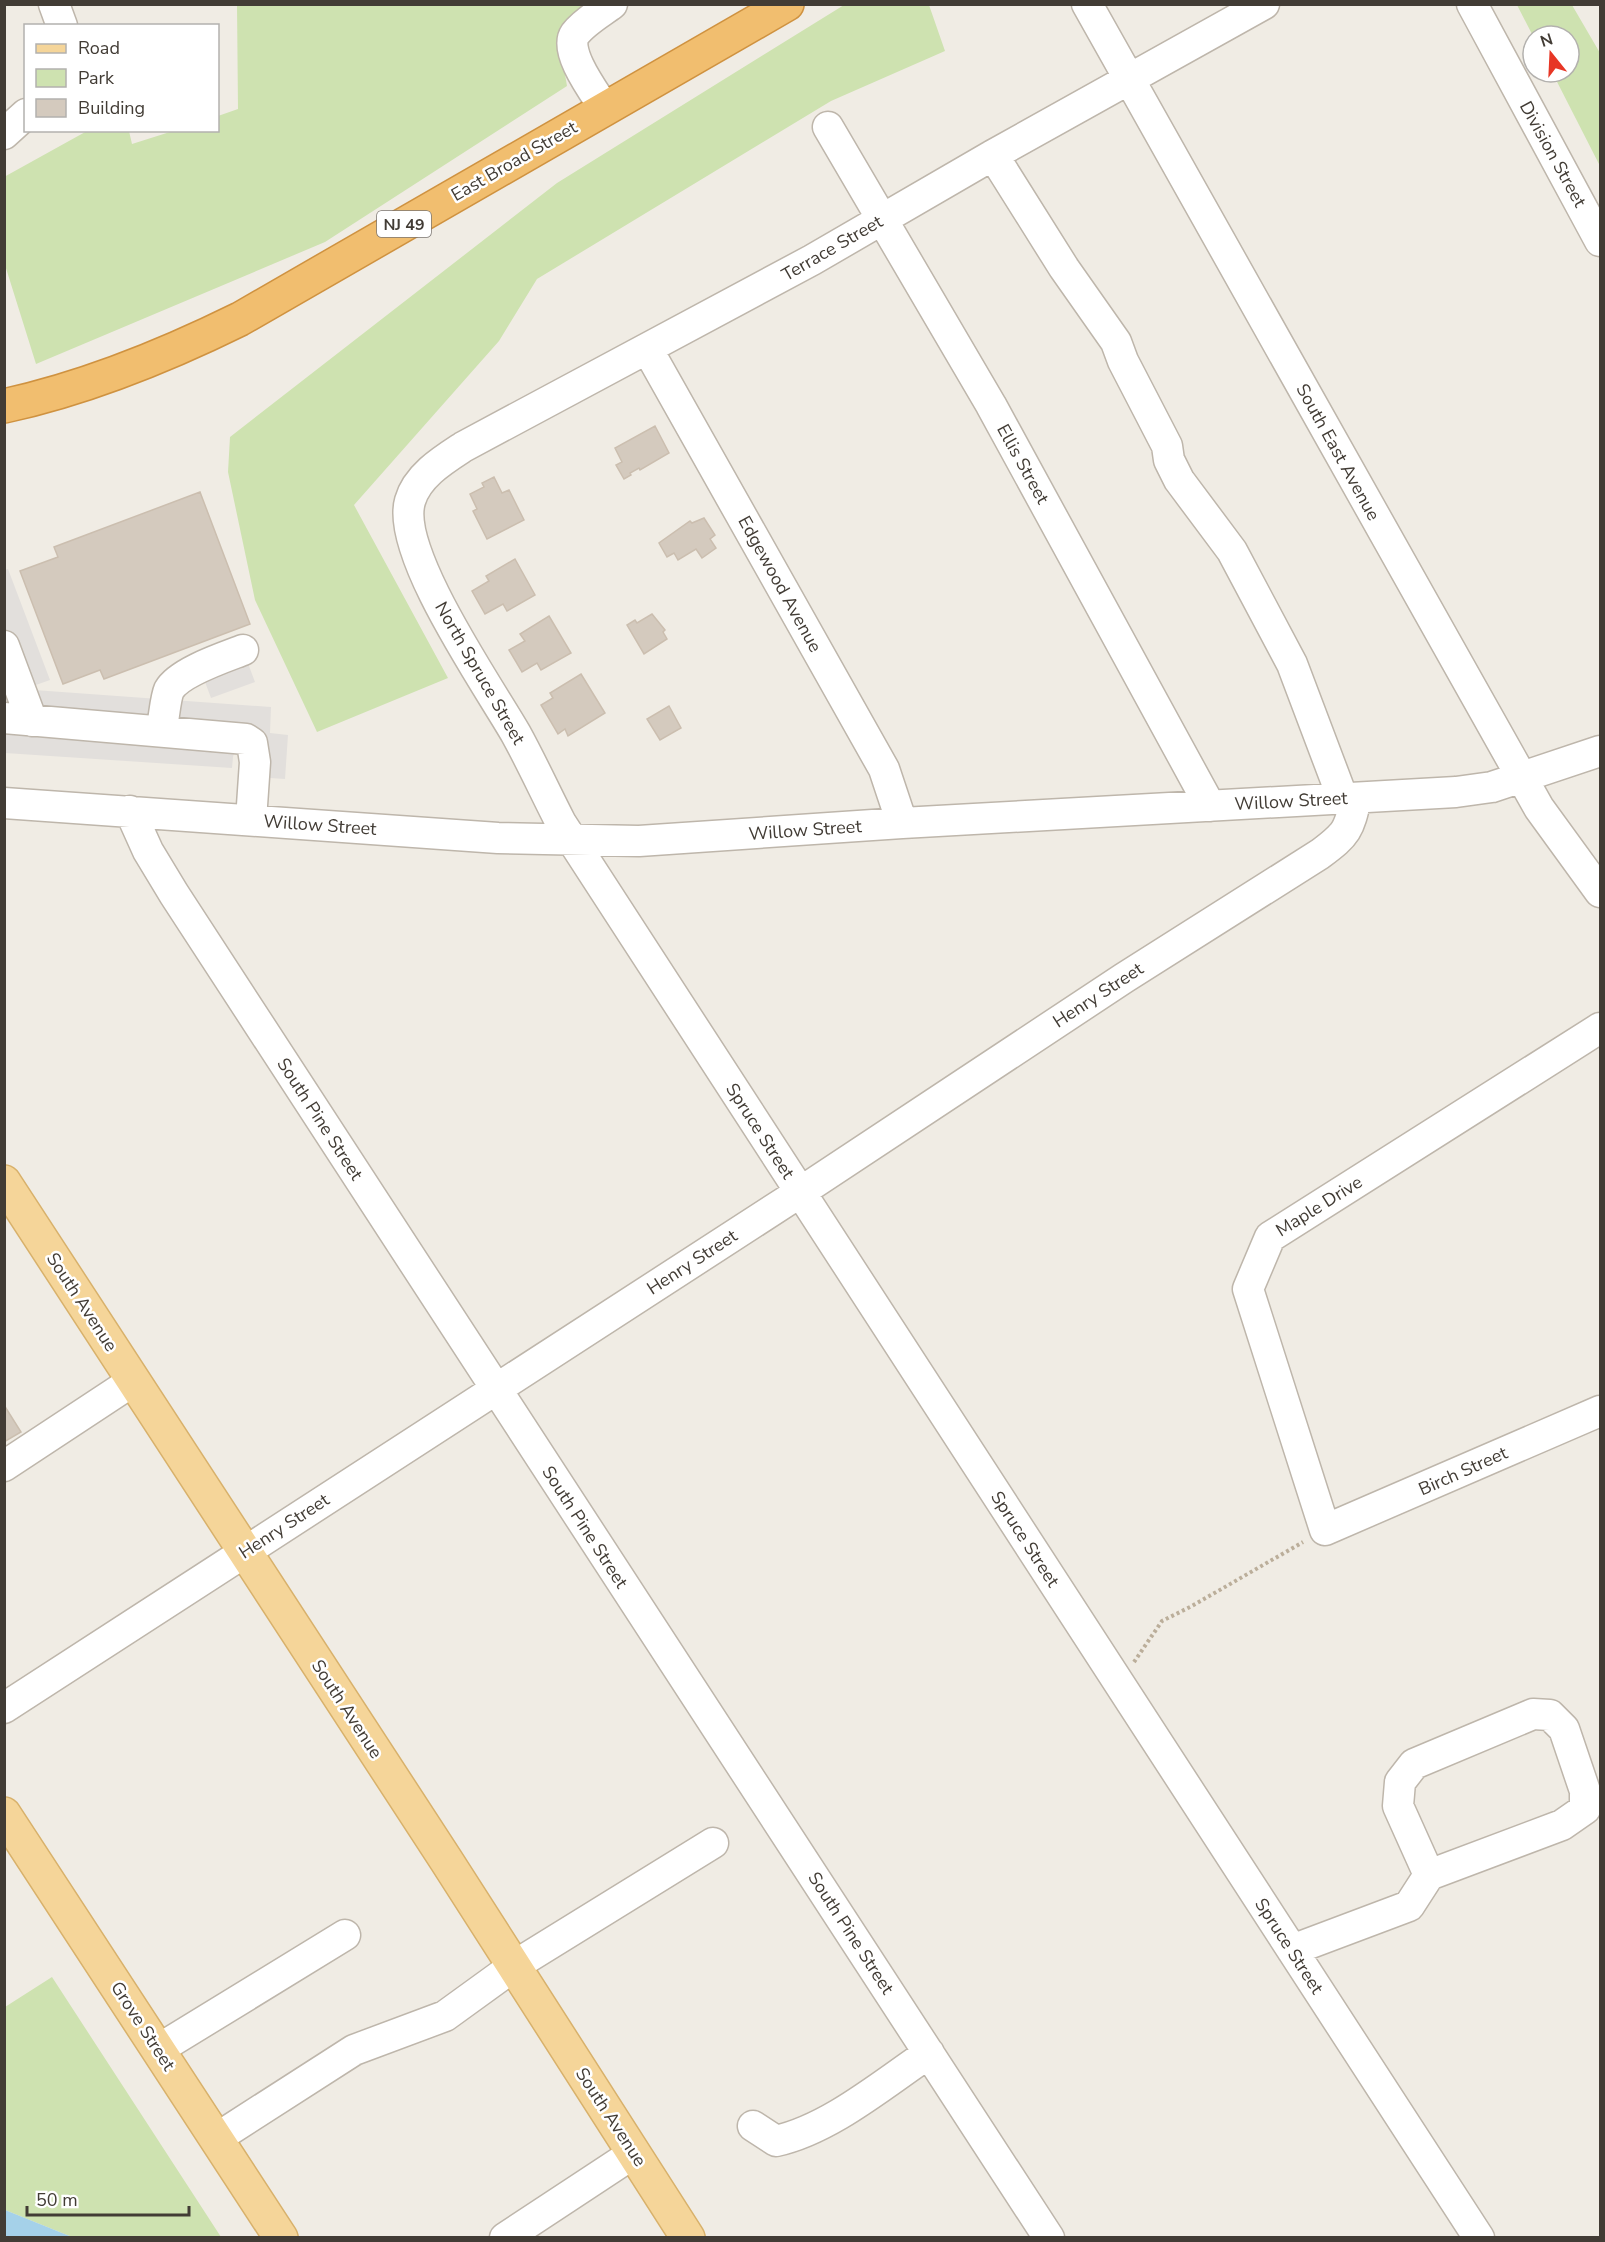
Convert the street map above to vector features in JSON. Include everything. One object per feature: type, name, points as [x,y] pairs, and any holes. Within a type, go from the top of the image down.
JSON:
[{"type":"highway","name":"East Broad Street","points":[[4,406],[84,385],[192,342],[240,319],[787,4]]},
{"type":"main road","name":"South Avenue","points":[[4,1182],[514,1966],[688,2238]]},
{"type":"main road","name":"Grove Street","points":[[4,1814],[281,2238]]},
{"type":"street","points":[[54,4],[61,24]]},
{"type":"street","points":[[604,109],[574,57],[571,45],[572,39],[579,30],[612,4]]},
{"type":"street","name":"South East Avenue","points":[[1086,4],[1539,808],[1600,892]]},
{"type":"street","name":"Terrace Street","points":[[410,501],[429,472],[463,447],[648,350],[1264,4]]},
{"type":"street","name":"Division Street","points":[[1472,4],[1600,241]]},
{"type":"street","points":[[4,134],[24,116]]},
{"type":"street","name":"Ellis Street","points":[[828,127],[990,405],[1210,806]]},
{"type":"street","points":[[993,155],[1064,268],[1116,342],[1123,361],[1167,446],[1169,460],[1179,480],[1232,551],[1292,664],[1350,798]]},
{"type":"street","name":"Edgewood Avenue","points":[[648,350],[884,769],[902,823]]},
{"type":"street","name":"North Spruce Street","points":[[410,501],[408,518],[411,537],[436,598],[516,735],[572,839]]},
{"type":"street","points":[[4,646],[18,719],[246,739],[252,743],[255,762],[251,820]]},
{"type":"street","points":[[162,731],[170,689],[182,678],[218,659],[243,650]]},
{"type":"street","name":"Willow Street","points":[[4,803],[498,838],[639,841],[902,823],[1456,792],[1492,787],[1600,751]]},
{"type":"street","name":"Henry Street","points":[[4,1707],[800,1193],[1124,978],[1320,854],[1342,837],[1348,829],[1350,798]]},
{"type":"street","name":"South Pine Street","points":[[130,811],[148,851],[174,894],[1049,2238]]},
{"type":"street","name":"Spruce Street","points":[[572,839],[1479,2238]]},
{"type":"street","name":"Maple Drive","points":[[1325,1530],[1248,1289],[1270,1237],[1600,1028]]},
{"type":"street","points":[[4,1466],[133,1381]]},
{"type":"street","name":"Birch Street","points":[[1325,1530],[1600,1411]]},
{"type":"street","points":[[1292,1950],[1409,1906],[1430,1875],[1562,1825],[1585,1809],[1585,1791],[1564,1728],[1550,1715],[1533,1714],[1414,1764],[1400,1782],[1398,1806],[1430,1875]]},
{"type":"street","points":[[217,2138],[354,2050],[445,2016],[514,1966],[713,1843]]},
{"type":"street","points":[[159,2049],[345,1935]]},
{"type":"street","points":[[753,2126],[776,2141],[789,2138],[834,2117],[929,2053]]},
{"type":"street","points":[[505,2238],[634,2153]]},
{"type":"path","points":[[1119,1685],[1162,1621],[1325,1530]]},
{"type":"green space","points":[[237,5],[586,5],[558,33],[567,86],[325,242],[36,364],[5,265],[4,177],[85,132],[129,132],[132,144],[170,132],[219,132],[219,116],[238,109]]},
{"type":"green space","points":[[844,5],[929,5],[945,51],[831,101],[537,279],[499,341],[354,505],[448,678],[317,732],[255,600],[228,472],[230,437],[557,183]]},
{"type":"green space","points":[[1517,5],[1572,5],[1600,53],[1600,166],[1558,84],[1581,84],[1581,24],[1527,24]]},
{"type":"green space","points":[[52,1977],[221,2237],[72,2237],[5,2210],[5,2007]]},
{"type":"shaded area","points":[[8,569],[50,680],[33,686],[34,690],[271,707],[270,733],[288,735],[285,779],[241,776],[243,757],[238,753],[234,753],[232,768],[5,753],[4,570]]},
{"type":"shaded area","points":[[246,658],[255,682],[211,698],[202,674]]},
{"type":"water","points":[[5,2210],[72,2237],[5,2237]]},
{"type":"building","points":[[655,426],[669,453],[640,470],[639,468],[630,473],[631,475],[624,479],[616,465],[622,462],[615,448]]},
{"type":"building","points":[[494,477],[502,493],[509,490],[524,520],[487,539],[473,511],[477,509],[470,494],[484,487],[482,483]]},
{"type":"building","points":[[200,492],[250,624],[104,679],[100,670],[63,684],[20,571],[58,557],[54,547]]},
{"type":"building","points":[[704,518],[715,535],[710,539],[716,548],[702,558],[696,549],[678,560],[674,553],[667,557],[659,543],[690,521],[692,523]]},
{"type":"building","points":[[515,559],[535,595],[507,611],[503,604],[485,614],[472,591],[489,581],[486,576]]},
{"type":"building","points":[[652,614],[665,630],[663,632],[667,639],[644,654],[627,625],[635,620],[637,623]]},
{"type":"building","points":[[549,616],[571,653],[541,670],[537,663],[522,672],[509,650],[525,641],[520,634]]},
{"type":"building","points":[[581,674],[605,713],[568,736],[565,729],[558,734],[541,705],[553,698],[550,693]]},
{"type":"building","points":[[669,706],[681,728],[660,740],[647,719]]},
{"type":"building","points":[[4,1405],[21,1432],[4,1442]]}]
